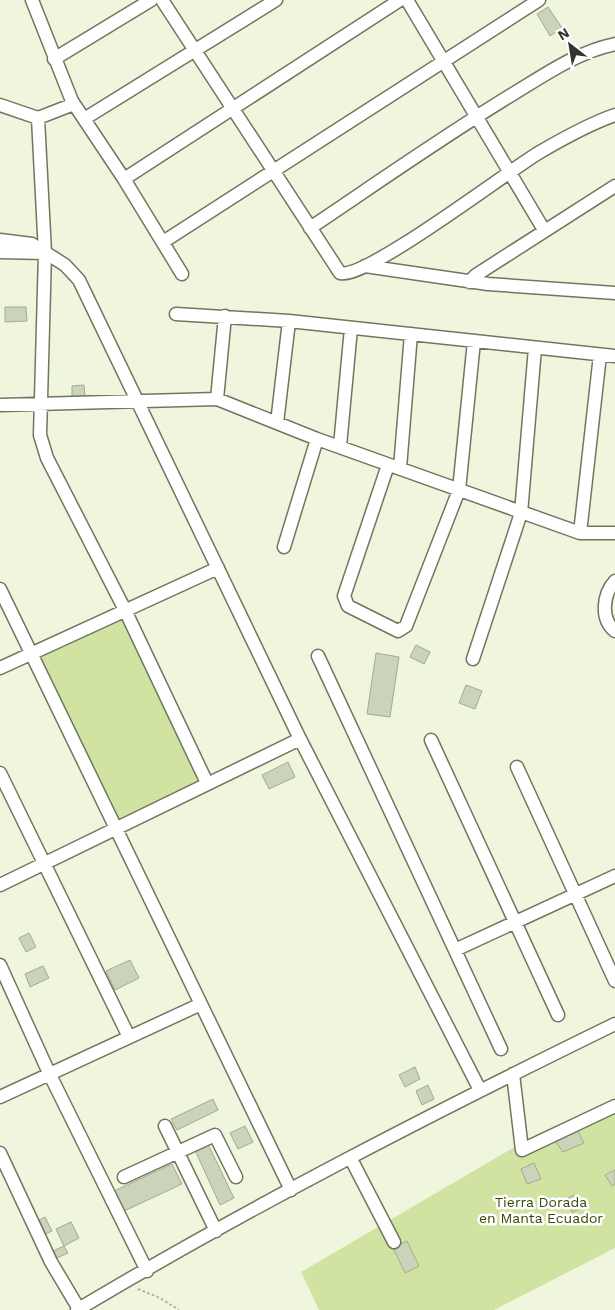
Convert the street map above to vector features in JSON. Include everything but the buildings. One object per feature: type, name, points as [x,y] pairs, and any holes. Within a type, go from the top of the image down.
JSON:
[{"type":"street","points":[[32,0],[54,59],[74,104],[124,179],[182,274]]},
{"type":"street","points":[[54,59],[151,0]]},
{"type":"street","points":[[162,0],[340,273],[348,274],[401,246],[540,152],[600,120],[615,115]]},
{"type":"street","points":[[84,119],[276,0]]},
{"type":"street","points":[[124,179],[400,0]]},
{"type":"street","points":[[408,0],[442,62],[544,230]]},
{"type":"street","points":[[162,242],[539,0]]},
{"type":"street","points":[[310,228],[476,117],[571,59],[599,47],[615,44]]},
{"type":"street","points":[[0,105],[38,118],[74,104]]},
{"type":"street","points":[[38,118],[45,253],[40,435],[47,458],[125,610],[207,783]]},
{"type":"street","points":[[469,282],[476,274],[615,186]]},
{"type":"street","points":[[0,240],[26,242],[65,265],[79,280],[300,740],[480,1090]]},
{"type":"street","points":[[0,252],[45,253]]},
{"type":"street","points":[[365,266],[469,282],[615,293]]},
{"type":"street","points":[[176,314],[288,321],[615,356]]},
{"type":"street","points":[[217,400],[225,316]]},
{"type":"street","points":[[277,423],[288,321]]},
{"type":"street","points":[[340,446],[350,328]]},
{"type":"street","points":[[411,334],[394,467],[344,596],[348,606],[398,631],[406,626],[458,490],[474,340]]},
{"type":"street","points":[[473,659],[521,513],[535,348]]},
{"type":"street","points":[[580,533],[600,355]]},
{"type":"street","points":[[0,405],[217,400],[316,439],[580,533],[615,534]]},
{"type":"street","points":[[284,547],[316,439]]},
{"type":"street","points":[[0,668],[218,568]]},
{"type":"street","points":[[615,581],[610,586],[605,606],[606,617],[615,631]]},
{"type":"street","points":[[0,589],[291,1190]]},
{"type":"street","points":[[318,656],[501,1049]]},
{"type":"street","points":[[0,885],[116,830],[207,783],[300,740]]},
{"type":"street","points":[[431,740],[558,1015]]},
{"type":"street","points":[[517,767],[573,894],[615,981]]},
{"type":"street","points":[[0,772],[129,1037]]},
{"type":"street","points":[[455,950],[615,876]]},
{"type":"street","points":[[0,965],[49,1073],[147,1271]]},
{"type":"street","points":[[0,1097],[201,1004]]},
{"type":"street","points":[[0,1153],[51,1262],[78,1310],[291,1190],[480,1090],[615,1024]]},
{"type":"street","points":[[513,1074],[522,1150],[615,1106]]},
{"type":"street","points":[[165,1126],[216,1231]]},
{"type":"street","points":[[124,1177],[215,1135],[236,1177]]},
{"type":"street","points":[[351,1159],[394,1242]]},
{"type":"path","points":[[125,1283],[160,1298],[179,1310]]},
{"type":"green space","points":[[123,617],[200,780],[114,822],[39,654]]},
{"type":"green space","name":"Tierra Dorada en Manta Ecuador","points":[[615,1099],[615,1248],[494,1310],[319,1310],[301,1272],[535,1135]]}]
